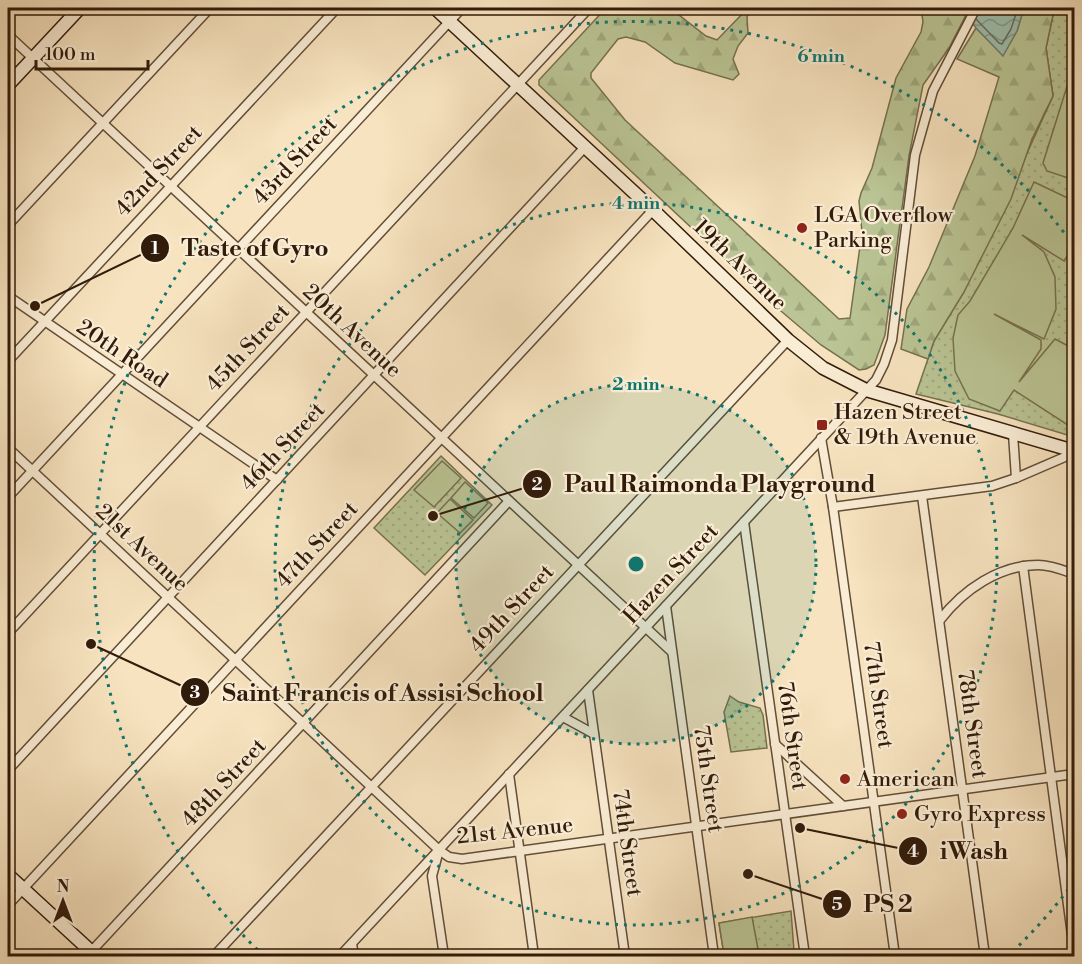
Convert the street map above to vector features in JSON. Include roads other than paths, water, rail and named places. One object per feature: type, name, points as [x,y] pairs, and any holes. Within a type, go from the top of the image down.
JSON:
[{"type":"street","points":[[8,86],[80,8]]},
{"type":"street","points":[[8,225],[210,8]]},
{"type":"street","name":"42nd Street","points":[[8,361],[337,8]]},
{"type":"street","name":"19th Avenue","points":[[435,8],[653,210],[788,340],[823,368],[866,390],[1074,452]]},
{"type":"street","name":"43rd Street","points":[[8,497],[462,8]]},
{"type":"street","name":"45th Street","points":[[8,633],[589,8]]},
{"type":"street","name":"Hazen Street","points":[[340,957],[876,380],[892,340],[915,155],[933,91],[976,8]]},
{"type":"street","name":"20th Avenue","points":[[8,35],[672,652]]},
{"type":"street","name":"46th Street","points":[[8,770],[585,147]]},
{"type":"street","name":"47th Street","points":[[8,905],[653,210]]},
{"type":"street","name":"20th Road","points":[[8,296],[277,480]]},
{"type":"street","name":"49th Street","points":[[214,957],[788,340]]},
{"type":"street","points":[[1013,434],[1016,478]]},
{"type":"street","name":"77th Street","points":[[821,438],[834,507],[896,957]]},
{"type":"street","name":"21st Avenue","points":[[8,448],[439,850],[457,860],[1074,774]]},
{"type":"street","points":[[834,507],[992,486],[1016,478],[1074,452]]},
{"type":"street","name":"78th Street","points":[[922,496],[985,957]]},
{"type":"street","name":"48th Street","points":[[91,955],[509,501]]},
{"type":"street","name":"76th Street","points":[[744,522],[805,957]]},
{"type":"street","points":[[940,620],[948,609],[977,585],[999,572],[1038,565],[1052,566],[1074,574]]},
{"type":"street","points":[[1023,567],[1074,950]]},
{"type":"street","name":"75th Street","points":[[666,606],[714,957]]},
{"type":"street","name":"74th Street","points":[[588,690],[625,957]]},
{"type":"street","points":[[563,717],[594,735]]},
{"type":"street","points":[[775,744],[843,806]]},
{"type":"street","points":[[509,774],[534,957]]},
{"type":"street","points":[[439,850],[432,876],[444,957]]},
{"type":"street","points":[[8,875],[91,955]]},
{"type":"street","points":[[352,944],[354,957]]},
{"type":"water","points":[[960,8],[1024,8],[1017,31],[1003,56],[976,28]]},
{"type":"place","name":"LGA Overflow Parking","points":[[802,228]]},
{"type":"place","name":"Taste of Gyro","points":[[35,306]]},
{"type":"place","name":"Hazen Street & 19th Avenue","points":[[822,425]]},
{"type":"place","name":"Paul Raimonda Playground","points":[[433,516]]},
{"type":"place","name":"Saint Francis of Assisi School","points":[[91,644]]},
{"type":"place","name":"American","points":[[845,779]]},
{"type":"place","name":"Gyro Express","points":[[902,814]]},
{"type":"place","name":"iWash","points":[[800,828]]},
{"type":"place","name":"PS 2","points":[[748,874]]}]
